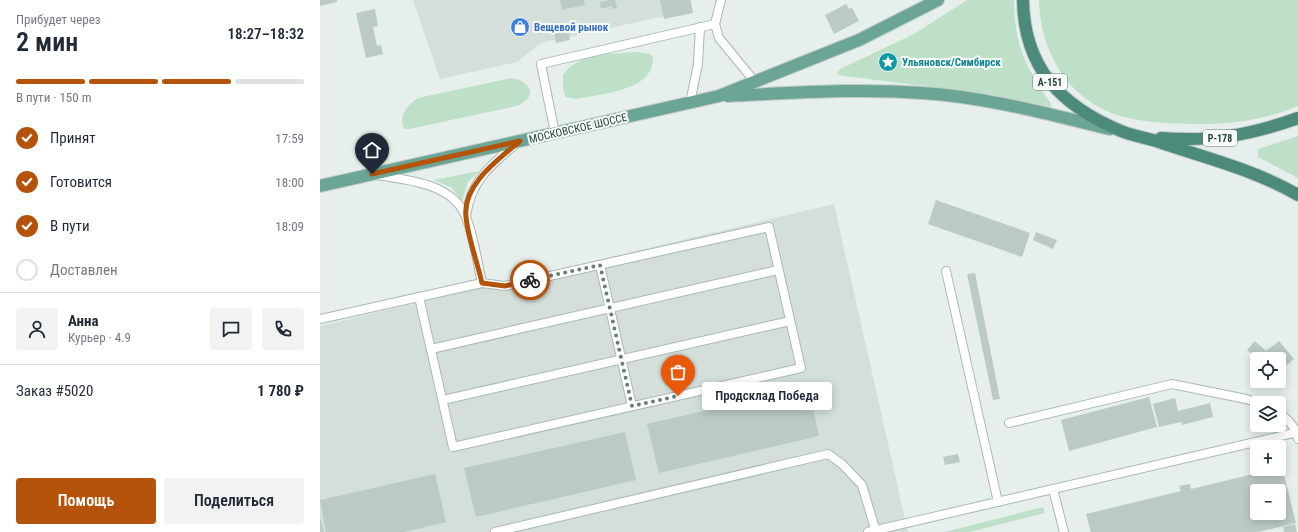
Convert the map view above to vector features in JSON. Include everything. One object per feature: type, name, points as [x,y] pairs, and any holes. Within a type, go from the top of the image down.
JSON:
[{"type":"highway","name":"А-151","points":[[1023,0],[1023,22],[1029,45],[1042,72],[1061,95],[1087,115],[1122,132]]},
{"type":"highway","name":"Р-178","points":[[1122,132],[1140,136],[1175,139],[1210,139],[1240,136],[1268,129],[1298,118]]},
{"type":"highway","points":[[1140,136],[1256,174],[1298,194]]},
{"type":"main road","points":[[719,96],[859,40],[938,0]]},
{"type":"main road","points":[[719,96],[859,90],[924,93],[984,100],[1122,132]]},
{"type":"main road","name":"МОСКОВСКОЕ ШОССЕ","points":[[320,186],[719,96]]},
{"type":"lane","points":[[721,0],[715,24],[719,38],[755,82]]},
{"type":"lane","points":[[555,133],[541,64],[715,24]]},
{"type":"lane","points":[[690,103],[698,64],[700,27]]},
{"type":"lane","points":[[466,216],[472,190],[479,179],[499,158],[520,141]]},
{"type":"lane","points":[[372,174],[436,188],[450,196],[466,216],[482,283]]},
{"type":"lane","points":[[320,319],[419,297],[482,283],[505,286],[768,228],[801,368],[454,447],[419,297]]},
{"type":"lane","points":[[600,265],[632,406]]},
{"type":"lane","points":[[431,349],[778,270]]},
{"type":"lane","points":[[946,272],[998,502]]},
{"type":"lane","points":[[443,400],[790,321]]},
{"type":"lane","points":[[1009,423],[1172,384],[1250,400]]},
{"type":"lane","points":[[495,532],[828,454],[842,464],[862,484],[873,531],[1298,434],[1286,417]]},
{"type":"lane","points":[[1053,489],[1064,532]]},
{"type":"shaded area","name":"Вещевой рынок","points":[[413,0],[691,0],[693,10],[541,43],[517,62],[440,79]]},
{"type":"shaded area","points":[[834,204],[908,532],[320,532],[320,326]]},
{"type":"green space","points":[[967,0],[1014,0],[1019,44],[1028,67],[1051,104],[1051,109],[931,87],[837,75],[840,69],[914,34]]},
{"type":"green space","points":[[1039,0],[1298,0],[1298,106],[1258,119],[1216,124],[1151,122],[1114,114],[1097,106],[1082,95],[1069,83],[1058,69],[1044,36],[1040,18]]},
{"type":"green space","points":[[636,52],[650,54],[653,58],[651,69],[645,78],[624,89],[611,93],[576,99],[566,97],[563,89],[563,75],[577,62],[606,54]]},
{"type":"green space","points":[[511,78],[525,83],[530,90],[528,98],[520,105],[404,129],[402,124],[403,115],[408,107],[418,98]]},
{"type":"green space","points":[[1298,136],[1298,178],[1258,157],[1258,149]]},
{"type":"green space","points":[[479,171],[468,182],[462,201],[452,188],[434,180]]},
{"type":"green space","points":[[1043,507],[1045,513],[970,532],[945,532]]},
{"type":"building","points":[[320,0],[337,0],[337,2],[320,6]]},
{"type":"building","points":[[560,0],[584,0],[585,5],[562,10]]},
{"type":"building","points":[[615,0],[617,8],[612,9],[612,6],[601,9],[600,2]]},
{"type":"building","points":[[660,0],[690,0],[693,13],[664,19]]},
{"type":"building","points":[[846,4],[849,9],[852,8],[859,21],[834,34],[825,15]]},
{"type":"building","points":[[375,9],[378,26],[373,27],[377,46],[381,45],[383,54],[366,58],[356,13]]},
{"type":"building","points":[[568,29],[570,40],[556,43],[554,33]]},
{"type":"building","points":[[936,200],[1030,233],[1022,257],[928,224]]},
{"type":"building","points":[[1036,232],[1057,240],[1053,249],[1033,240]]},
{"type":"building","points":[[975,273],[1000,399],[993,400],[967,274]]},
{"type":"building","points":[[1255,341],[1266,351],[1279,341],[1294,359],[1286,365],[1286,352],[1250,353],[1247,350]]},
{"type":"building","points":[[808,387],[819,436],[659,473],[647,424]]},
{"type":"building","points":[[1149,397],[1157,427],[1069,451],[1061,420]]},
{"type":"building","points":[[1175,398],[1178,411],[1210,403],[1213,417],[1182,425],[1181,422],[1159,427],[1153,404]]},
{"type":"building","points":[[625,432],[636,480],[476,517],[464,468]]},
{"type":"building","points":[[958,454],[960,462],[945,465],[943,457]]},
{"type":"building","points":[[435,474],[446,522],[404,532],[326,532],[320,500]]},
{"type":"building","points":[[1250,475],[1250,476],[1284,476],[1296,523],[1258,532],[1091,532],[1086,514],[1181,491],[1179,486],[1190,484],[1191,489]]},
{"type":"building","points":[[321,520],[324,532],[320,532]]},
{"type":"building","points":[[1295,524],[1297,532],[1284,532],[1283,527]]},
{"type":"way so far","points":[[530,280],[600,265],[632,406],[678,396]]},
{"type":"place","name":"Вещевой рынок","points":[[520,27]]},
{"type":"place","name":"Ульяновск/Симбирск","points":[[888,62]]},
{"type":"place","name":"Продсклад Победа","points":[[678,396]]},
{"type":"route","points":[[372,174],[520,141],[499,158],[479,179],[472,190],[466,216],[482,283],[505,286],[530,280]]}]
